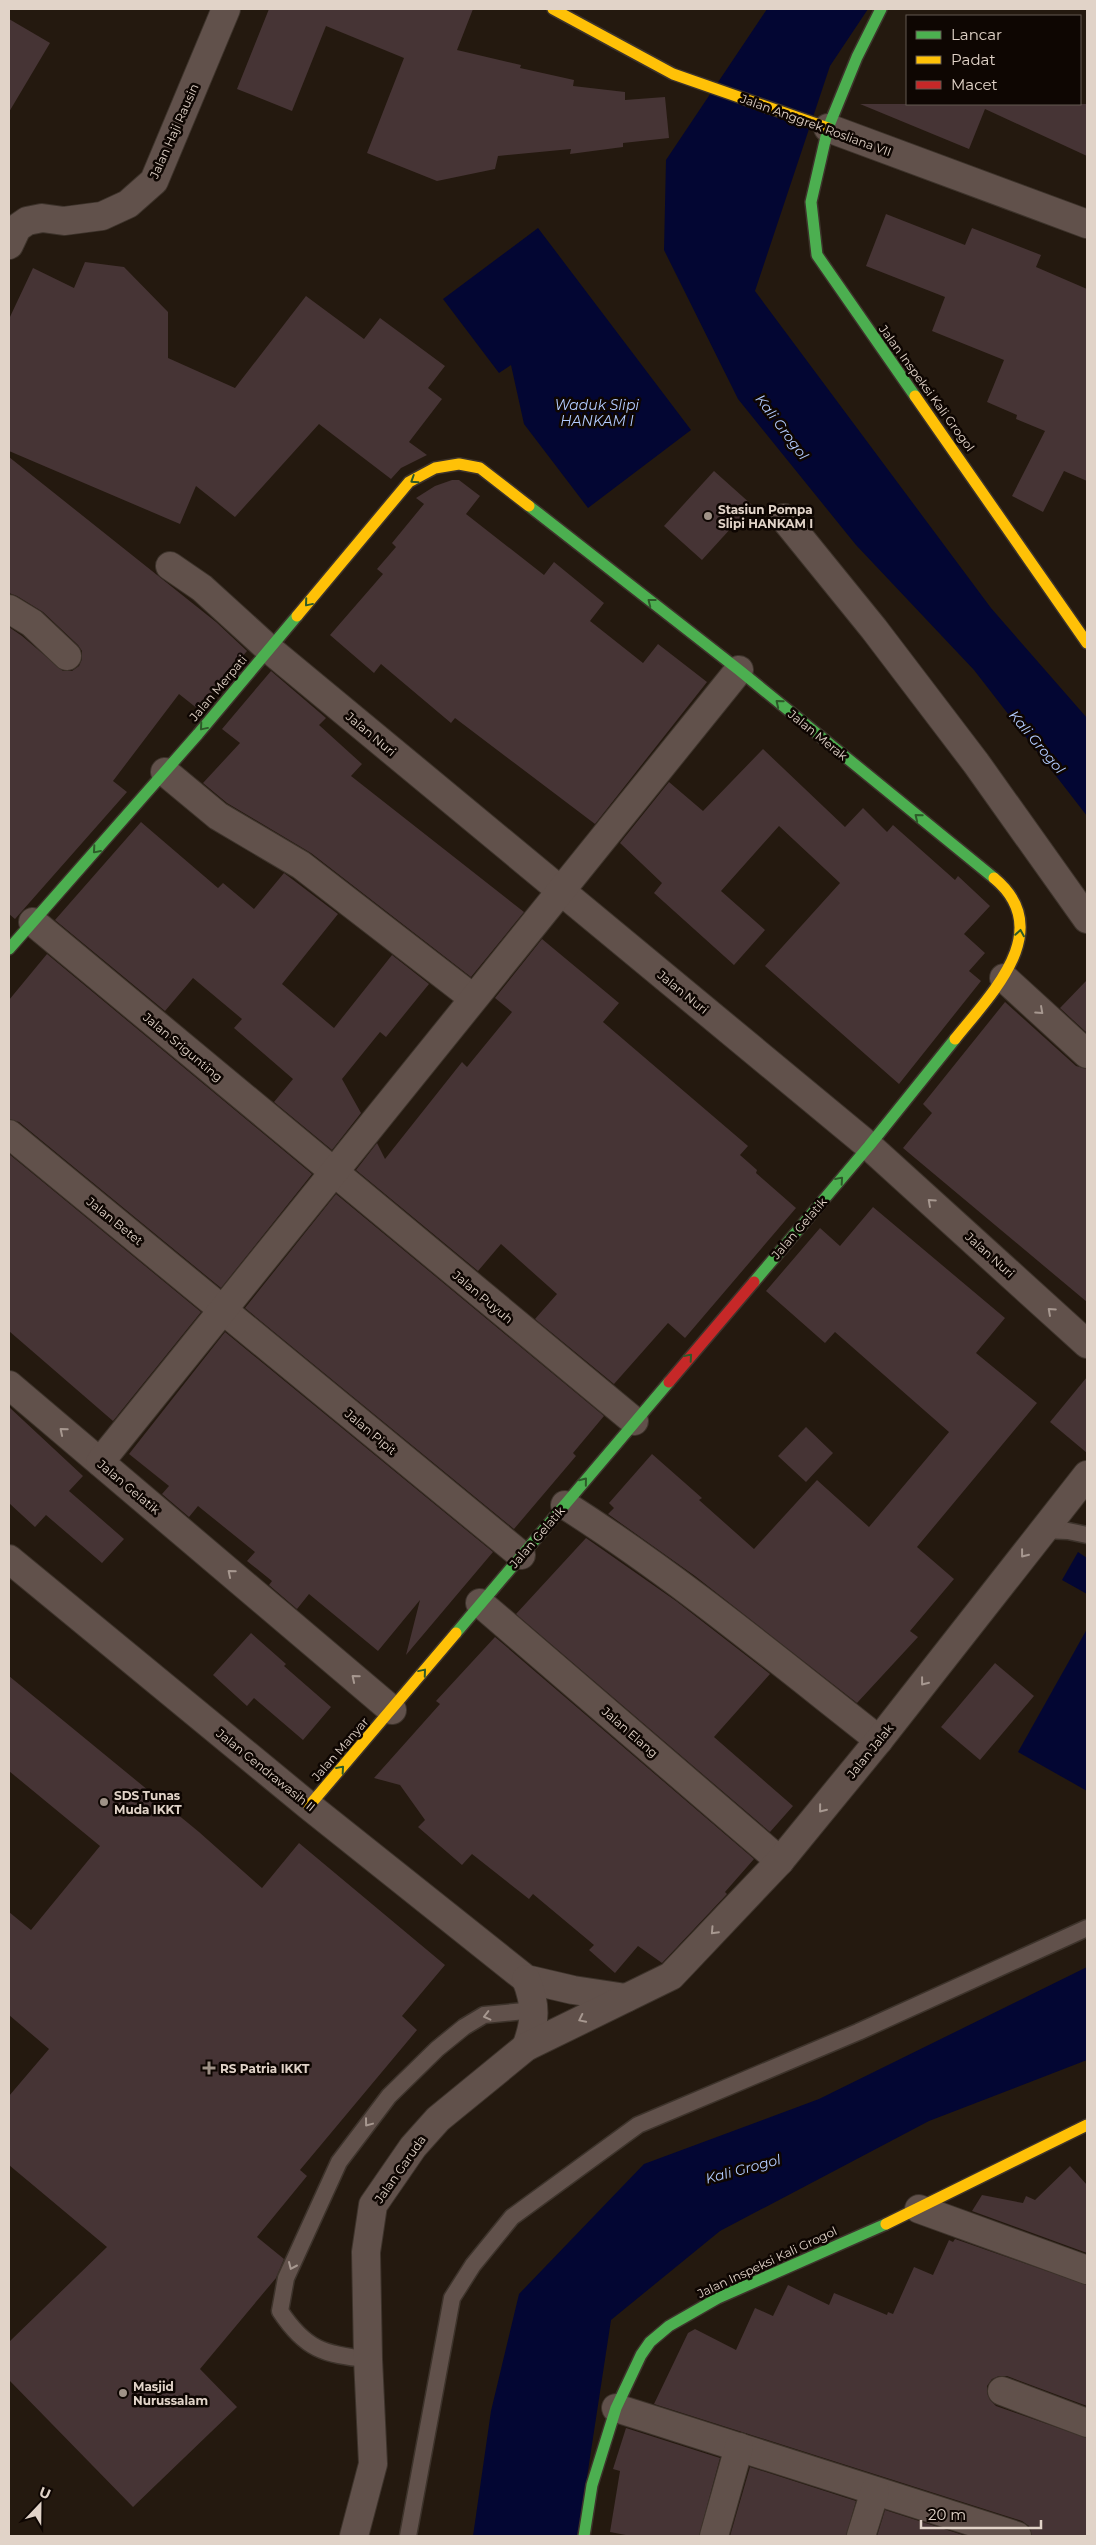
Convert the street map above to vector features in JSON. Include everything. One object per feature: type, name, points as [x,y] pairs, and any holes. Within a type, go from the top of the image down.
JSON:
[{"type":"street","name":"Jalan Haji Rausin","points":[[9,245],[17,228],[28,221],[42,218],[64,221],[102,216],[128,204],[154,181],[226,9]]},
{"type":"street","name":"Jalan Anggrek Rosliana VII","points":[[553,9],[673,74],[821,126],[1087,224]]},
{"type":"street","name":"Jalan Inspeksi Kali Grogol","points":[[880,9],[821,126],[811,202],[817,255],[1087,643]]},
{"type":"street","name":"Jalan Merpati","points":[[9,949],[165,772],[409,482],[438,466],[458,462]]},
{"type":"street","name":"Jalan Merak","points":[[458,462],[480,468],[739,670],[1008,890],[1022,918],[1016,950],[1004,978]]},
{"type":"street","points":[[784,518],[874,629],[976,763],[1087,919]]},
{"type":"street","name":"Jalan Nuri","points":[[170,566],[202,588],[269,650],[869,1146],[1087,1344]]},
{"type":"street","points":[[9,609],[32,624],[67,656]]},
{"type":"street","points":[[100,1462],[739,670]]},
{"type":"street","points":[[165,772],[218,816],[301,865],[473,998]]},
{"type":"street","name":"Jalan Srigunting","points":[[32,922],[334,1172]]},
{"type":"street","points":[[1004,978],[1087,1054]]},
{"type":"street","name":"Jalan Gelatik","points":[[9,1385],[392,1710],[480,1603],[869,1146],[1004,978]]},
{"type":"street","name":"Jalan Betet","points":[[9,1134],[222,1309]]},
{"type":"street","name":"Jalan Puyuh","points":[[334,1172],[634,1421]]},
{"type":"street","name":"Jalan Pipit","points":[[222,1309],[521,1555]]},
{"type":"street","name":"Jalan Jalak","points":[[626,1998],[671,1976],[780,1861],[879,1740],[1087,1475]]},
{"type":"street","points":[[565,1504],[614,1536],[688,1590],[879,1740]]},
{"type":"street","name":"Jalan Cendrawasih II","points":[[9,1559],[309,1806],[526,1979],[573,1990],[626,1998]]},
{"type":"street","name":"Jalan Elang","points":[[480,1603],[780,1861]]},
{"type":"street","name":"Jalan Manyar","points":[[309,1806],[392,1710]]},
{"type":"street","points":[[526,1979],[535,2010],[533,2029],[526,2047]]},
{"type":"street","name":"Jalan Garuda","points":[[354,2536],[373,2464],[368,2359],[366,2252],[374,2205],[412,2147],[438,2119],[526,2047],[626,1998]]},
{"type":"street","name":"Jalan Inspeksi Kali Grogol","points":[[584,2536],[592,2485],[616,2408],[641,2355],[650,2342],[669,2326],[718,2298],[919,2209],[1087,2125]]},
{"type":"street","points":[[919,2209],[1087,2270]]},
{"type":"street","points":[[1002,2391],[1087,2423]]},
{"type":"street","points":[[616,2408],[1017,2536]]},
{"type":"street","points":[[714,2536],[739,2447]]},
{"type":"street","points":[[861,2536],[875,2490]]},
{"type":"lane","points":[[1042,1530],[1068,1531],[1087,1535]]},
{"type":"lane","points":[[408,2536],[452,2298],[473,2265],[512,2217],[638,2125],[858,2032],[1087,1928]]},
{"type":"lane","points":[[368,2359],[345,2357],[318,2350],[293,2331],[280,2311],[286,2278],[339,2162],[389,2096],[436,2049],[464,2026],[484,2015],[535,2010]]},
{"type":"water","name":"Kali Grogol","points":[[767,9],[868,9],[830,66],[755,291],[991,608],[1087,718],[1087,816],[974,670],[856,545],[738,399],[664,250],[666,160]]},
{"type":"water","name":"Waduk Slipi HANKAM I","points":[[538,228],[691,430],[588,508],[524,424],[511,365],[499,373],[443,299]]},
{"type":"water","points":[[1078,1552],[1087,1558],[1087,1594],[1062,1580]]},
{"type":"water","points":[[1087,1629],[1087,1791],[1018,1752]]},
{"type":"water","name":"Kali Grogol","points":[[1087,1967],[1087,2060],[929,2121],[720,2231],[611,2320],[578,2536],[473,2536],[491,2411],[519,2294],[644,2164],[819,2099]]},
{"type":"building","points":[[269,9],[473,9],[457,50],[521,65],[520,68],[574,80],[573,86],[625,92],[625,100],[665,97],[669,138],[623,143],[623,147],[570,154],[571,149],[498,156],[495,169],[437,181],[367,153],[404,58],[326,26],[292,111],[237,89]]},
{"type":"building","points":[[9,19],[50,43],[9,112]]},
{"type":"building","points":[[860,104],[1087,104],[1087,156],[985,109],[969,149]]},
{"type":"building","points":[[886,214],[965,245],[972,228],[1041,255],[1036,267],[1087,289],[1087,481],[1064,471],[1043,512],[1012,496],[1045,431],[1016,419],[1017,415],[987,402],[1004,360],[932,331],[945,297],[866,266]]},
{"type":"building","points":[[85,262],[124,267],[168,312],[168,358],[235,388],[306,296],[364,339],[380,318],[445,366],[428,388],[442,399],[409,442],[427,455],[401,468],[391,479],[319,424],[235,517],[196,486],[180,524],[9,451],[9,319],[33,268],[74,288]]},
{"type":"building","points":[[9,457],[216,622],[247,651],[198,709],[179,694],[113,781],[127,792],[15,919],[9,914],[9,627],[63,671],[72,671],[79,666],[82,659],[82,651],[43,612],[9,593]]},
{"type":"building","name":"Stasiun Pompa Slipi HANKAM I","points":[[714,471],[752,505],[702,560],[664,526]]},
{"type":"building","points":[[452,480],[459,480],[480,496],[466,514],[544,575],[554,562],[604,603],[590,621],[643,663],[658,644],[707,682],[595,824],[455,718],[451,723],[381,664],[374,673],[330,635],[383,574],[377,569],[396,547],[392,543],[424,504],[416,498],[435,486]]},
{"type":"building","points":[[271,671],[326,718],[319,725],[362,764],[351,776],[524,912],[471,977],[311,853],[227,803],[203,783],[240,743],[222,729]]},
{"type":"building","points":[[763,749],[845,827],[863,808],[887,832],[893,825],[955,880],[958,876],[990,906],[964,934],[985,953],[969,971],[981,981],[899,1084],[765,966],[840,883],[779,826],[721,891],[765,930],[734,965],[654,893],[662,883],[620,843],[669,782],[703,811]]},
{"type":"building","points":[[141,822],[218,888],[223,883],[254,909],[284,873],[338,914],[282,984],[334,1028],[392,955],[429,984],[386,1037],[380,1032],[342,1079],[361,1113],[332,1150],[274,1102],[293,1079],[234,1028],[242,1019],[193,978],[165,1011],[55,920]]},
{"type":"building","points":[[542,939],[619,1003],[603,1022],[748,1146],[740,1155],[757,1170],[756,1173],[796,1208],[685,1338],[668,1323],[614,1384],[535,1319],[557,1294],[501,1244],[478,1271],[356,1170],[377,1143],[385,1159],[462,1062],[467,1067],[512,1012],[495,998]]},
{"type":"building","points":[[47,954],[312,1174],[221,1288],[19,1122],[9,1119],[9,1000]]},
{"type":"building","points":[[1087,980],[1087,1033],[1060,1008]]},
{"type":"building","points":[[1005,1002],[1076,1066],[1087,1069],[1087,1302],[903,1148],[932,1113],[923,1104]]},
{"type":"building","points":[[9,1154],[201,1312],[113,1421],[9,1331]]},
{"type":"building","points":[[336,1194],[604,1416],[573,1453],[576,1456],[514,1529],[245,1308]]},
{"type":"building","points":[[873,1207],[1005,1318],[976,1353],[1037,1403],[917,1547],[954,1579],[910,1631],[918,1637],[857,1703],[695,1576],[608,1514],[614,1508],[609,1503],[652,1454],[702,1498],[699,1500],[754,1549],[817,1480],[869,1527],[949,1432],[835,1332],[825,1343],[766,1291],[820,1228],[840,1246]]},
{"type":"building","points":[[225,1332],[493,1552],[406,1655],[420,1600],[378,1651],[309,1594],[297,1609],[269,1585],[272,1581],[247,1561],[255,1552],[198,1506],[189,1517],[162,1494],[169,1486],[129,1454]]},
{"type":"building","points":[[1087,1377],[1087,1453],[1050,1422]]},
{"type":"building","points":[[9,1407],[83,1476],[69,1491],[124,1539],[102,1563],[46,1515],[35,1527],[9,1503]]},
{"type":"building","points":[[806,1427],[833,1453],[806,1482],[778,1456]]},
{"type":"building","points":[[586,1538],[676,1601],[770,1674],[714,1737],[793,1806],[770,1832],[516,1614]]},
{"type":"building","points":[[251,1633],[286,1664],[284,1666],[331,1707],[303,1740],[254,1698],[247,1706],[213,1675]]},
{"type":"building","points":[[495,1637],[754,1859],[725,1892],[727,1894],[662,1963],[638,1946],[615,1973],[589,1950],[594,1945],[533,1894],[529,1899],[472,1854],[462,1865],[418,1827],[425,1820],[400,1785],[374,1778],[440,1704],[436,1701]]},
{"type":"building","points":[[995,1663],[1034,1696],[980,1760],[941,1727]]},
{"type":"building","points":[[9,1676],[199,1832],[262,1888],[299,1843],[445,1965],[402,2016],[417,2030],[300,2170],[307,2176],[257,2237],[284,2259],[276,2278],[200,2369],[237,2407],[133,2507],[9,2380],[9,2342],[107,2247],[9,2165],[9,2096],[49,2049],[9,2015],[9,1912],[31,1930],[100,1846],[9,1771]]},
{"type":"building","points":[[1070,2166],[1087,2185],[1087,2253],[972,2211],[982,2195],[1023,2203],[1026,2196],[1035,2200]]},
{"type":"building","points":[[955,2239],[1087,2285],[1087,2406],[1007,2376],[999,2376],[992,2379],[987,2386],[987,2393],[990,2400],[996,2406],[1087,2438],[1087,2536],[1032,2536],[1029,2526],[1022,2521],[654,2404],[688,2333],[695,2329],[736,2350],[755,2308],[773,2316],[788,2285],[829,2305],[834,2293],[887,2315],[888,2312],[893,2314],[914,2267],[933,2275],[949,2240],[953,2242]]},
{"type":"building","points":[[626,2428],[720,2458],[699,2536],[631,2536],[610,2532],[620,2471],[613,2469]]},
{"type":"building","points":[[750,2467],[856,2501],[846,2536],[730,2536]]},
{"type":"building","points":[[885,2510],[966,2536],[877,2536]]},
{"type":"traffic: fast","points":[[881,9],[857,57],[828,128],[811,202],[817,255],[915,396]]},
{"type":"traffic: fast","points":[[529,506],[739,670],[994,878]]},
{"type":"traffic: fast","points":[[9,949],[198,734],[297,616]]},
{"type":"traffic: fast","points":[[754,1282],[869,1146],[955,1039]]},
{"type":"traffic: fast","points":[[456,1633],[669,1382]]},
{"type":"traffic: fast","points":[[584,2536],[592,2485],[616,2408],[641,2355],[650,2342],[669,2326],[718,2298],[886,2224]]},
{"type":"traffic: slow","points":[[553,9],[673,74],[828,128]]},
{"type":"traffic: slow","points":[[915,396],[1087,643]]},
{"type":"traffic: slow","points":[[297,616],[409,482],[435,468],[459,464],[480,468],[529,506]]},
{"type":"traffic: slow","points":[[955,1039],[1000,982],[1012,961],[1019,940],[1020,919],[1012,898],[994,878]]},
{"type":"traffic: slow","points":[[309,1806],[456,1633]]},
{"type":"traffic: slow","points":[[886,2224],[1087,2125]]},
{"type":"traffic: jam","points":[[669,1382],[754,1282]]},
{"type":"place","name":"Stasiun Pompa Slipi HANKAM I","points":[[708,516]]},
{"type":"place","name":"SDS Tunas Muda IKKT","points":[[104,1802]]},
{"type":"place","name":"RS Patria IKKT","points":[[209,2068]]},
{"type":"place","name":"Masjid Nurussalam","points":[[123,2393]]}]
